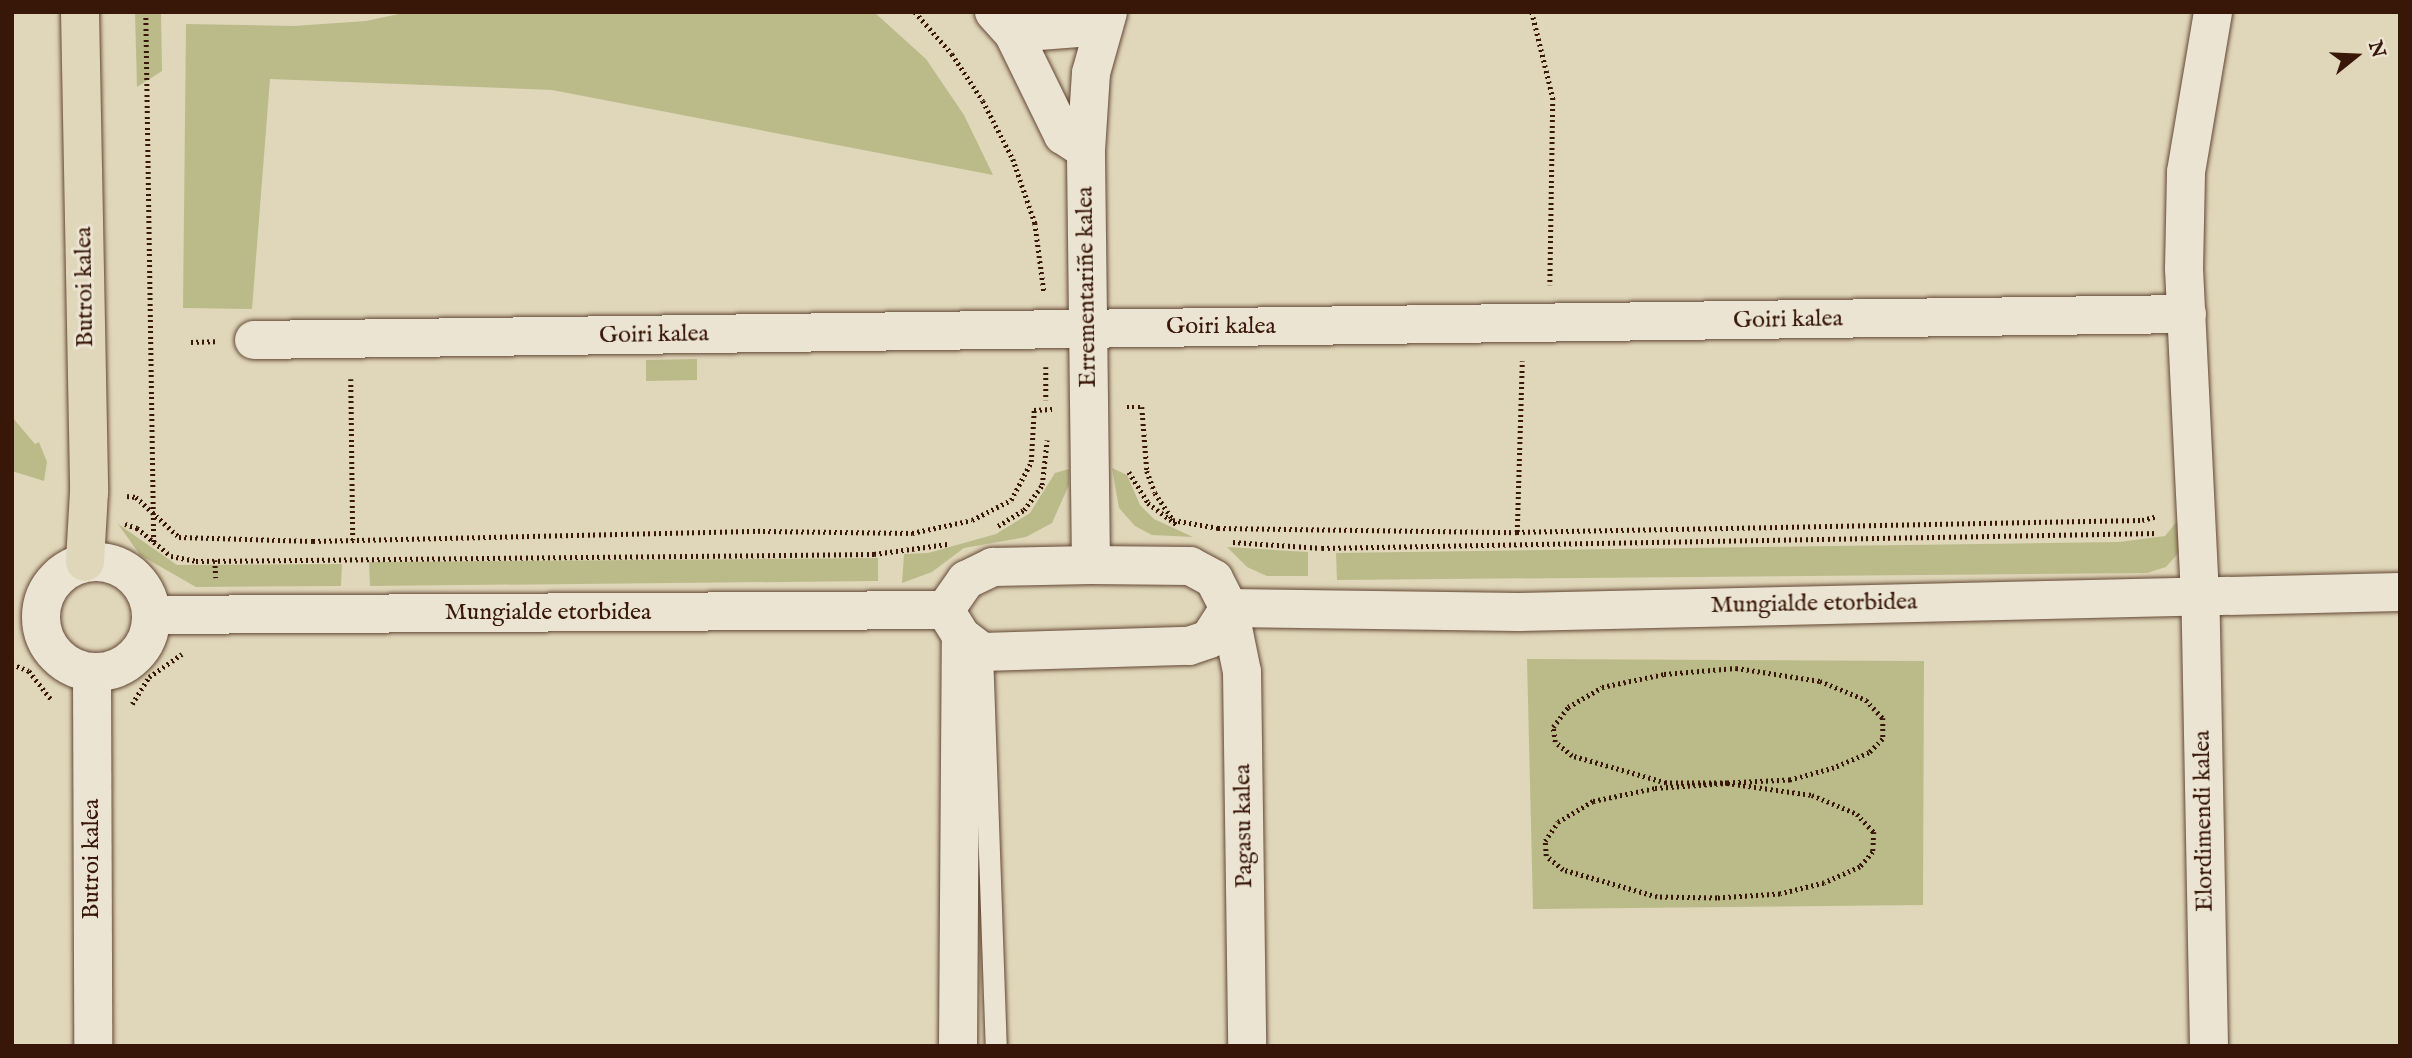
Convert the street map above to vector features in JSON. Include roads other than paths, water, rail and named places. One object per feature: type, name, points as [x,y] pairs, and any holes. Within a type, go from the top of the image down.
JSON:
[{"type":"main road","name":"Butroi kalea","points":[[80,12],[89,492],[85,562]]},
{"type":"street","name":"Elordimendi kalea","points":[[2209,1046],[2200,596],[2187,314],[2186,172],[2213,12]]},
{"type":"street","points":[[1086,150],[1063,135],[1003,23],[1106,19]]},
{"type":"street","name":"Errementariñe kalea","points":[[1091,565],[1086,150],[1091,74],[1106,19]]},
{"type":"street","name":"Goiri kalea","points":[[254,340],[2187,314]]},
{"type":"street","points":[[85,562],[122,568],[147,596],[151,615],[141,650],[110,670],[92,672],[60,659],[27,613],[54,580],[85,562]]},
{"type":"street","points":[[958,1046],[966,580],[993,567],[1190,566],[1214,579],[1229,608]]},
{"type":"street","name":"Mungialde etorbidea","points":[[151,615],[963,633],[1189,646],[1209,639],[1229,608],[1519,612],[2400,592]]},
{"type":"street","name":"Pagasu kalea","points":[[1229,608],[1242,672],[1247,1046]]},
{"type":"street","name":"Butroi kalea","points":[[92,672],[93,1046]]},
{"type":"lane","points":[[963,633],[996,1046]]}]
